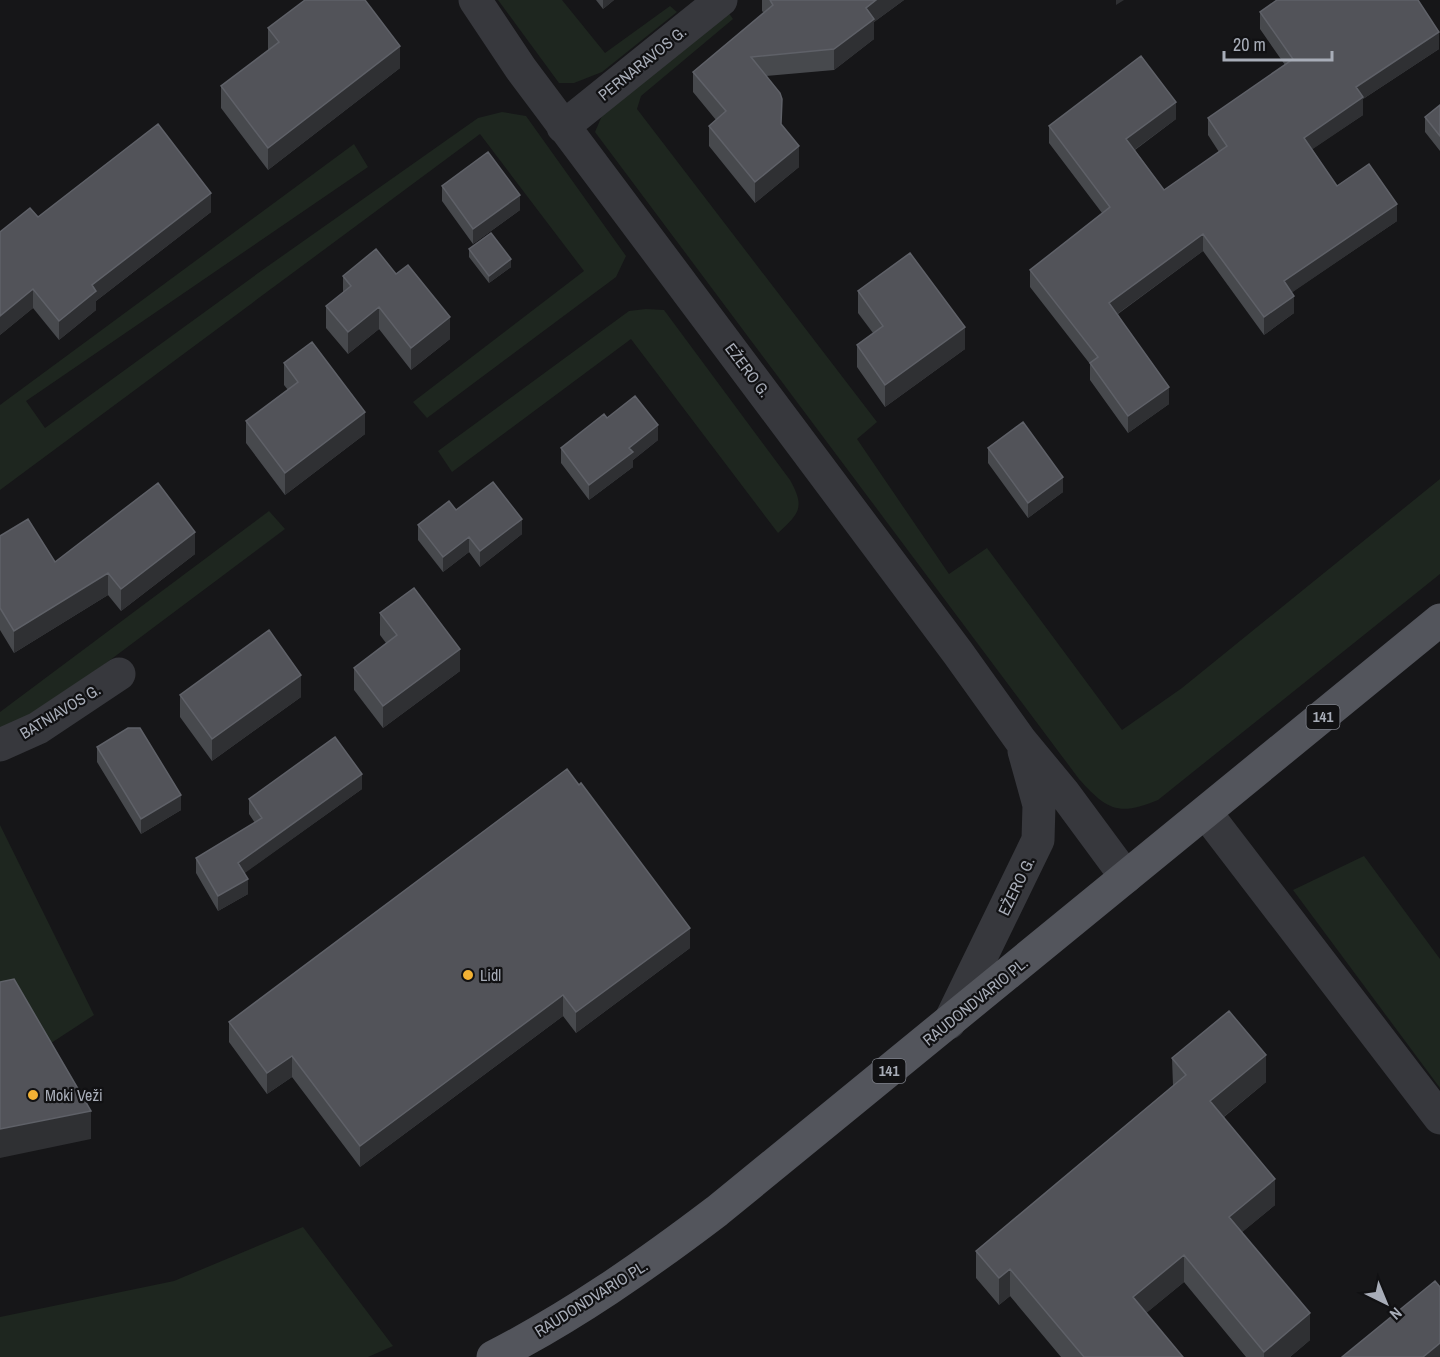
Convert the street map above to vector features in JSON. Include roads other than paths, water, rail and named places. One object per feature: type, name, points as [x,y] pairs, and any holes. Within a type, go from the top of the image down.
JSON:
[{"type":"main road","name":"RAUDONDVARIO PL.","points":[[493,1357],[605,1292],[653,1260],[717,1211],[1440,620]]},
{"type":"street","name":"EŽERO G.","points":[[475,0],[563,127],[671,267],[958,652],[1021,741],[1064,793],[1126,877]]},
{"type":"street","name":"PERNARAVOS G.","points":[[563,127],[722,0]]},
{"type":"street","name":"BATNIAVOS G.","points":[[0,745],[38,728],[119,674]]},
{"type":"street","name":"EŽERO G.","points":[[949,1023],[1038,840],[1039,806],[1021,741]]},
{"type":"street","points":[[1206,813],[1440,1118]]},
{"type":"place","name":"Lidl","points":[[468,975]]},
{"type":"place","name":"Moki Veži","points":[[33,1095]]}]
